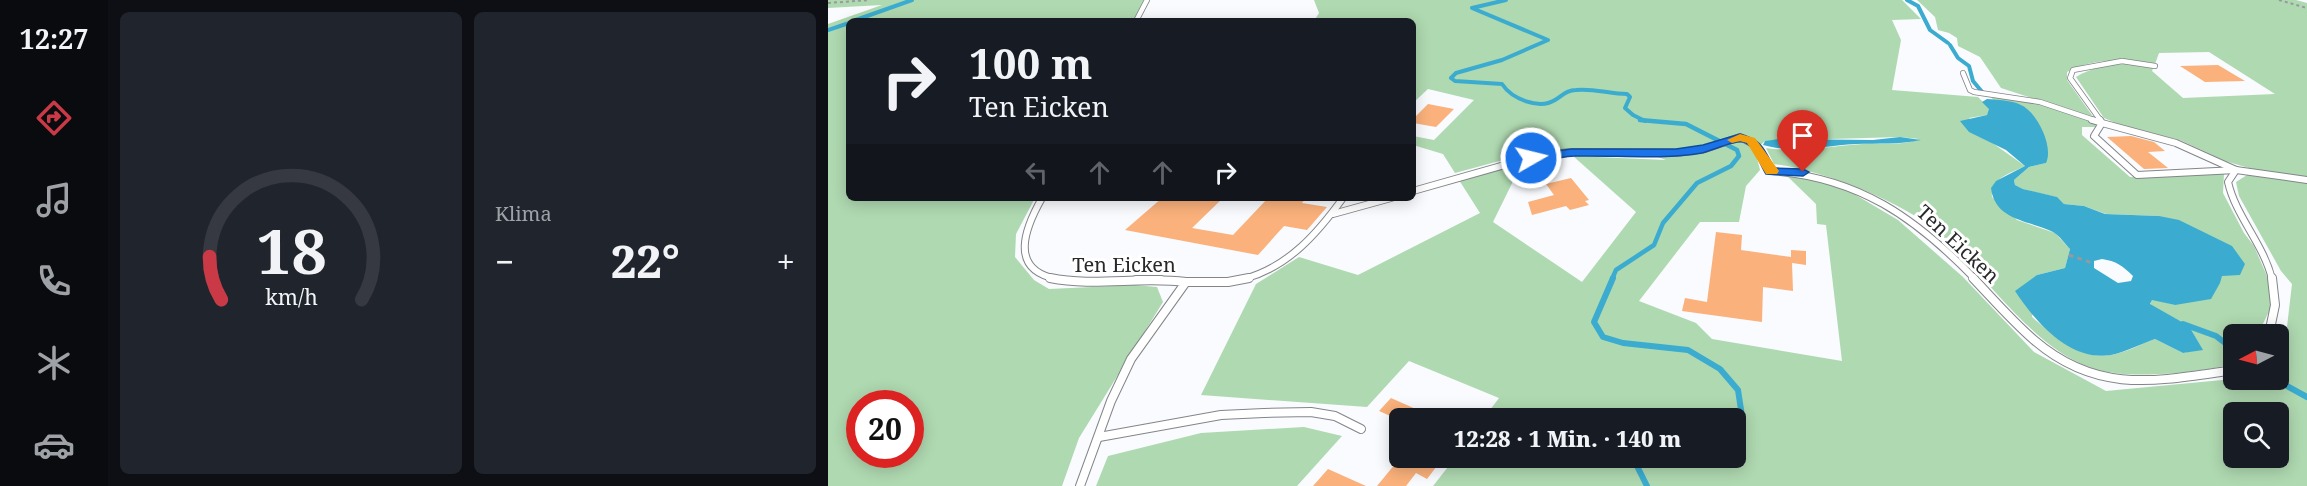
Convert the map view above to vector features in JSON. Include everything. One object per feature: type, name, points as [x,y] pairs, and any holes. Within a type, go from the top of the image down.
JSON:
[{"type":"lane","points":[[1138,18],[1147,0]]},
{"type":"lane","points":[[2102,123],[2073,85],[2070,73],[2080,68],[2113,62],[2155,66]]},
{"type":"lane","points":[[1963,73],[1970,90],[1974,92],[2040,102],[2102,123],[2176,143],[2236,170]]},
{"type":"lane","points":[[2102,123],[2094,136],[2137,175],[2236,170],[2307,180]]},
{"type":"lane","name":"Ten Eicken","points":[[1416,190],[1540,156],[1590,152],[1676,153],[1717,145],[1740,137],[1751,140],[1770,171],[1794,171],[1815,175],[1851,188],[1893,208],[1942,246],[2034,340],[2061,360],[2078,369],[2093,375],[2124,380],[2223,371]]},
{"type":"lane","points":[[2236,170],[2228,182],[2230,193],[2256,238],[2273,276],[2276,297],[2271,324]]},
{"type":"lane","name":"Ten Eicken","points":[[1040,201],[1026,230],[1023,242],[1025,255],[1030,265],[1043,275],[1061,281],[1075,282],[1142,279],[1186,282],[1238,281],[1265,273],[1283,262],[1333,214],[1341,201]]},
{"type":"lane","name":"Ten Eicken","points":[[1333,214],[1380,201]]},
{"type":"lane","name":"Ten Eicken","points":[[1080,486],[1111,401],[1131,359],[1186,282]]},
{"type":"lane","points":[[1099,437],[1221,416],[1264,413],[1311,412],[1335,416],[1360,429]]},
{"type":"path","points":[[828,3],[870,0]]},
{"type":"path","points":[[2279,0],[2307,8]]},
{"type":"path","points":[[2068,255],[2092,263]]},
{"type":"green space","points":[[828,0],[1144,0],[1135,18],[846,18],[846,201],[1033,201],[1016,234],[1015,257],[1034,280],[1049,289],[1135,285],[1157,287],[1163,302],[1079,438],[1062,486],[828,486],[828,24],[882,5],[828,8]]},
{"type":"green space","points":[[1314,0],[1902,0],[1921,19],[1892,20],[1901,40],[1892,90],[1978,97],[1990,109],[1987,115],[1969,118],[1991,142],[2025,166],[1998,181],[1992,190],[1992,197],[2017,220],[2055,233],[2070,249],[2065,268],[2037,275],[2032,317],[2049,331],[2077,350],[2099,356],[2121,352],[2155,339],[2183,353],[2202,349],[2189,326],[2150,305],[2152,299],[2175,305],[2159,216],[2106,214],[2084,206],[2064,204],[2056,197],[2015,185],[2014,180],[2029,167],[2046,163],[2040,137],[2028,111],[2008,102],[1993,100],[1991,96],[2030,101],[2095,122],[2096,127],[2082,127],[2082,135],[2130,177],[2224,174],[2223,193],[2244,233],[2254,246],[2276,297],[2263,324],[2223,324],[2223,366],[2181,373],[2140,375],[2121,374],[2089,367],[2068,357],[2028,326],[1957,251],[1925,222],[1906,210],[1862,189],[1815,173],[1774,164],[1766,148],[1803,149],[1899,143],[1919,139],[1900,137],[1765,141],[1755,150],[1760,170],[1746,186],[1739,222],[1700,222],[1639,301],[1696,323],[1712,339],[1842,361],[1826,225],[1817,224],[1816,204],[1786,175],[1802,175],[1844,188],[1898,220],[1963,277],[2034,352],[2106,391],[2223,380],[2223,390],[2289,390],[2287,324],[2292,284],[2281,271],[2239,196],[2236,182],[2247,175],[2307,183],[2307,486],[1433,486],[1447,468],[1746,468],[1746,408],[1492,408],[1499,398],[1409,361],[1367,407],[1201,395],[1256,284],[1299,257],[1358,275],[1480,213],[1459,180],[1522,163],[1493,222],[1582,282],[1636,212],[1573,156],[1666,160],[1658,157],[1662,150],[1568,150],[1518,156],[1455,173],[1443,154],[1416,146],[1416,137],[1434,140],[1474,100],[1428,89],[1416,100],[1416,18],[1316,18],[1319,13]]},
{"type":"green space","points":[[1917,0],[2296,0],[2307,3],[2307,177],[2259,171],[2225,161],[2180,140],[2123,126],[2104,118],[2076,77],[2104,66],[2133,64],[2153,68],[2152,71],[2183,98],[2275,94],[2209,52],[2159,53],[2155,64],[2133,61],[2099,62],[2067,72],[2067,80],[2094,118],[2001,88],[1980,57],[1958,46],[1957,38],[1938,30],[1935,17]]},
{"type":"green space","points":[[1304,427],[1342,436],[1297,486],[1096,486],[1108,456],[1201,433]]},
{"type":"water","points":[[1987,99],[2009,101],[2021,105],[2033,115],[2046,139],[2048,156],[2046,163],[2029,167],[2014,180],[2015,185],[2057,197],[2064,204],[2084,206],[2105,214],[2159,216],[2179,220],[2232,246],[2245,264],[2240,275],[2222,276],[2211,299],[2175,305],[2152,300],[2150,304],[2189,326],[2203,350],[2183,353],[2155,339],[2111,355],[2081,352],[2055,337],[2033,315],[2015,291],[2037,275],[2065,268],[2070,249],[2053,232],[2006,213],[1994,199],[1991,188],[1996,181],[2025,166],[2006,150],[1969,132],[1960,121],[1987,115],[1989,109],[1982,102]],"holes":[[[2102,259],[2126,269],[2133,276],[2131,281],[2118,283],[2094,268],[2094,261]]]},
{"type":"water","points":[[1900,137],[1921,140],[1905,143],[1799,149],[1763,145],[1765,141],[1779,139],[1873,140]]},
{"type":"building","points":[[2218,65],[2245,81],[2205,82],[2180,66]]},
{"type":"building","points":[[1428,104],[1454,109],[1436,127],[1416,124],[1416,116]]},
{"type":"building","points":[[2131,136],[2154,142],[2165,151],[2148,152],[2168,168],[2144,169],[2107,137]]},
{"type":"building","points":[[1571,178],[1589,200],[1585,201],[1589,205],[1570,210],[1566,206],[1532,215],[1528,202],[1554,195],[1546,184]]},
{"type":"building","points":[[1159,201],[1220,201],[1192,228],[1233,235],[1265,201],[1304,201],[1302,203],[1327,207],[1307,230],[1284,226],[1258,255],[1125,230]]},
{"type":"building","points":[[1716,232],[1742,235],[1741,250],[1791,257],[1791,250],[1806,251],[1806,265],[1792,263],[1793,291],[1763,287],[1762,322],[1682,311],[1685,298],[1707,302]]},
{"type":"building","points":[[1391,398],[1414,408],[1389,408],[1389,415],[1379,411]]},
{"type":"building","points":[[1392,468],[1435,468],[1427,479],[1416,473],[1406,486],[1377,486]]},
{"type":"building","points":[[1328,469],[1366,486],[1313,486]]},
{"type":"waterway","points":[[861,18],[912,0]]},
{"type":"waterway","points":[[1506,0],[1472,8],[1548,40],[1502,60],[1456,73],[1451,78],[1455,81],[1502,84],[1519,98],[1541,104],[1549,103],[1573,90],[1627,94],[1630,97],[1625,108],[1644,120]]},
{"type":"waterway","points":[[1907,0],[1918,6],[1930,30],[1948,43]]},
{"type":"waterway","points":[[828,30],[846,24]]},
{"type":"waterway","points":[[1950,45],[1958,58],[1969,66],[1973,81],[1983,93]]},
{"type":"waterway","points":[[1612,279],[1616,270],[1654,245],[1663,223],[1697,183],[1731,166],[1739,156],[1737,150],[1686,124],[1644,120]]},
{"type":"waterway","points":[[1613,278],[1594,322],[1603,337],[1623,343],[1688,350],[1720,369],[1738,390],[1741,408]]},
{"type":"waterway","points":[[2183,324],[2216,336],[2223,341]]},
{"type":"waterway","points":[[2289,387],[2307,397]]},
{"type":"waterway","points":[[1638,468],[1647,486]]},
{"type":"slow traffic","points":[[1732,140],[1740,137],[1751,140],[1772,171]]},
{"type":"route","points":[[1531,158],[1572,152],[1676,153],[1705,149],[1740,137],[1751,140],[1766,161],[1770,171],[1803,172]]}]
